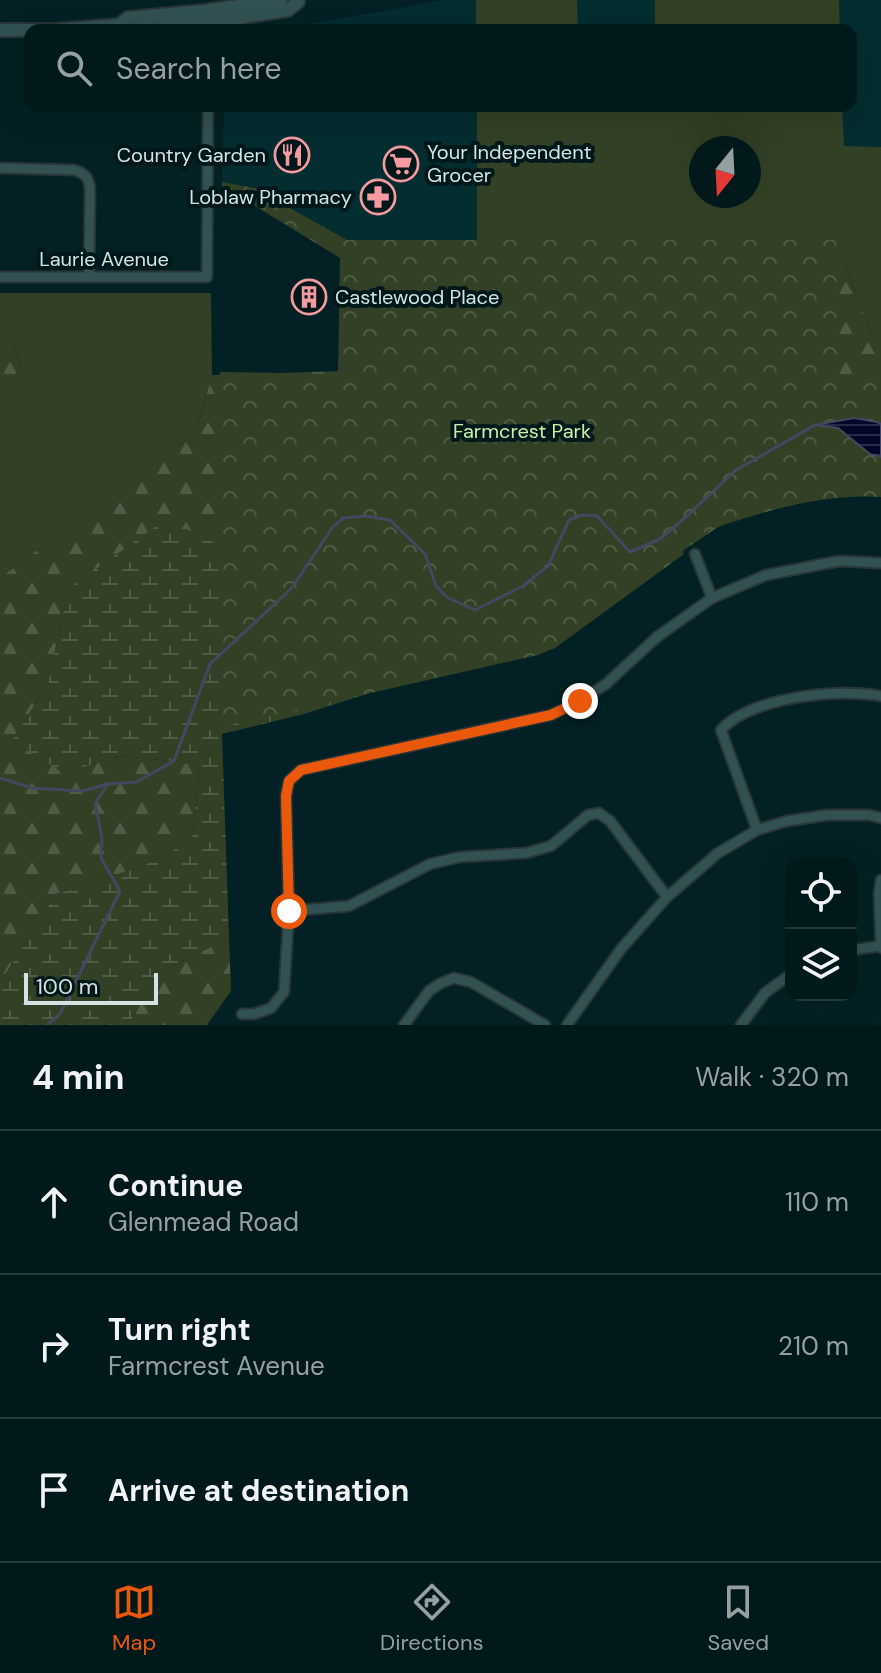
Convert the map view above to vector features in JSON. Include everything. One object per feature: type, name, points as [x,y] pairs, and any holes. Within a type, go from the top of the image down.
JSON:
[{"type":"main road","points":[[205,21],[281,0]]},
{"type":"main road","points":[[120,24],[128,18],[205,21],[288,10],[300,1]]},
{"type":"main road","points":[[0,30],[24,30]]},
{"type":"street","name":"Laurie Avenue","points":[[0,277],[207,277],[208,112]]},
{"type":"street","points":[[0,168],[82,172],[90,189],[89,277]]},
{"type":"street","points":[[695,554],[712,598]]},
{"type":"street","points":[[242,1014],[254,1014],[271,1008],[284,992],[289,911],[286,796],[289,781],[301,770],[551,715],[606,684],[657,637],[712,598],[766,575],[839,561],[881,563]]},
{"type":"street","points":[[757,830],[721,730],[731,719],[768,703],[818,695],[881,696]]},
{"type":"street","points":[[289,911],[349,906],[430,864],[460,857],[526,853],[551,846],[588,815],[599,813],[610,821],[667,897]]},
{"type":"street","points":[[567,1025],[621,949],[667,897],[718,853],[757,830],[787,821],[827,815],[881,818]]},
{"type":"street","points":[[857,949],[881,947],[881,880]]},
{"type":"street","points":[[404,1025],[429,991],[454,978],[471,982],[545,1025]]},
{"type":"street","points":[[741,1025],[765,993],[785,978]]},
{"type":"shaded area","points":[[445,0],[476,0],[476,24],[309,24]]},
{"type":"shaded area","points":[[577,0],[655,0],[655,24],[578,24]]},
{"type":"shaded area","points":[[839,0],[881,0],[881,147],[843,146],[842,112],[857,112],[857,24],[840,24]]},
{"type":"shaded area","points":[[224,112],[477,112],[477,240],[347,240],[254,188],[222,182]]},
{"type":"shaded area","points":[[854,418],[881,424],[881,457],[870,454],[838,428],[815,425]]},
{"type":"green space","points":[[476,0],[577,0],[578,24],[476,24]]},
{"type":"green space","points":[[655,0],[839,0],[840,24],[655,24]]},
{"type":"green space","points":[[477,112],[842,112],[844,146],[881,147],[881,339],[873,338],[841,254],[831,257],[347,240],[477,240]]},
{"type":"green space","name":"Farmcrest Park","points":[[222,182],[254,188],[347,240],[836,240],[838,375],[881,375],[881,497],[831,499],[779,508],[680,541],[684,554],[555,648],[538,655],[221,727],[220,372],[338,374],[340,258],[247,201],[222,200]]},
{"type":"green space","name":"Farmcrest Park","points":[[841,254],[873,338],[881,339],[881,424],[727,521],[534,651],[237,554],[68,589],[48,684],[12,741],[64,772],[119,756],[200,764],[192,840],[141,867],[56,894],[0,983],[0,578],[196,432],[212,375],[346,371]]},
{"type":"green space","points":[[0,293],[211,293],[212,375],[196,432],[0,578],[0,384],[21,369],[8,333],[0,338]]},
{"type":"green space","points":[[8,333],[21,370],[0,384],[0,338]]},
{"type":"green space","points":[[166,519],[237,554],[382,689],[304,714],[222,734],[229,938],[156,974],[129,1025],[0,1025],[0,983],[56,894],[141,867],[192,840],[200,764],[119,756],[64,773],[12,741],[48,684],[68,589]]},
{"type":"green space","points":[[229,938],[231,991],[207,1025],[129,1025],[156,974]]},
{"type":"waterway","points":[[0,778],[32,788],[82,791],[108,784],[136,782],[174,761],[210,664],[291,589],[333,527],[343,518],[365,516],[390,520],[425,554],[436,586],[448,598],[475,610],[523,586],[548,566],[569,520],[582,515],[597,516],[630,552],[660,539],[736,470],[815,425]]},
{"type":"waterway","points":[[47,1025],[60,1014],[120,891],[101,858],[102,837],[95,804],[108,784]]},
{"type":"place","name":"Country Garden","points":[[292,155]]},
{"type":"place","name":"Your Independent Grocer","points":[[401,164]]},
{"type":"place","name":"Loblaw Pharmacy","points":[[378,197]]},
{"type":"place","name":"Castlewood Place","points":[[309,297]]},
{"type":"route","points":[[289,911],[286,796],[289,781],[301,770],[551,715],[580,701]]}]
